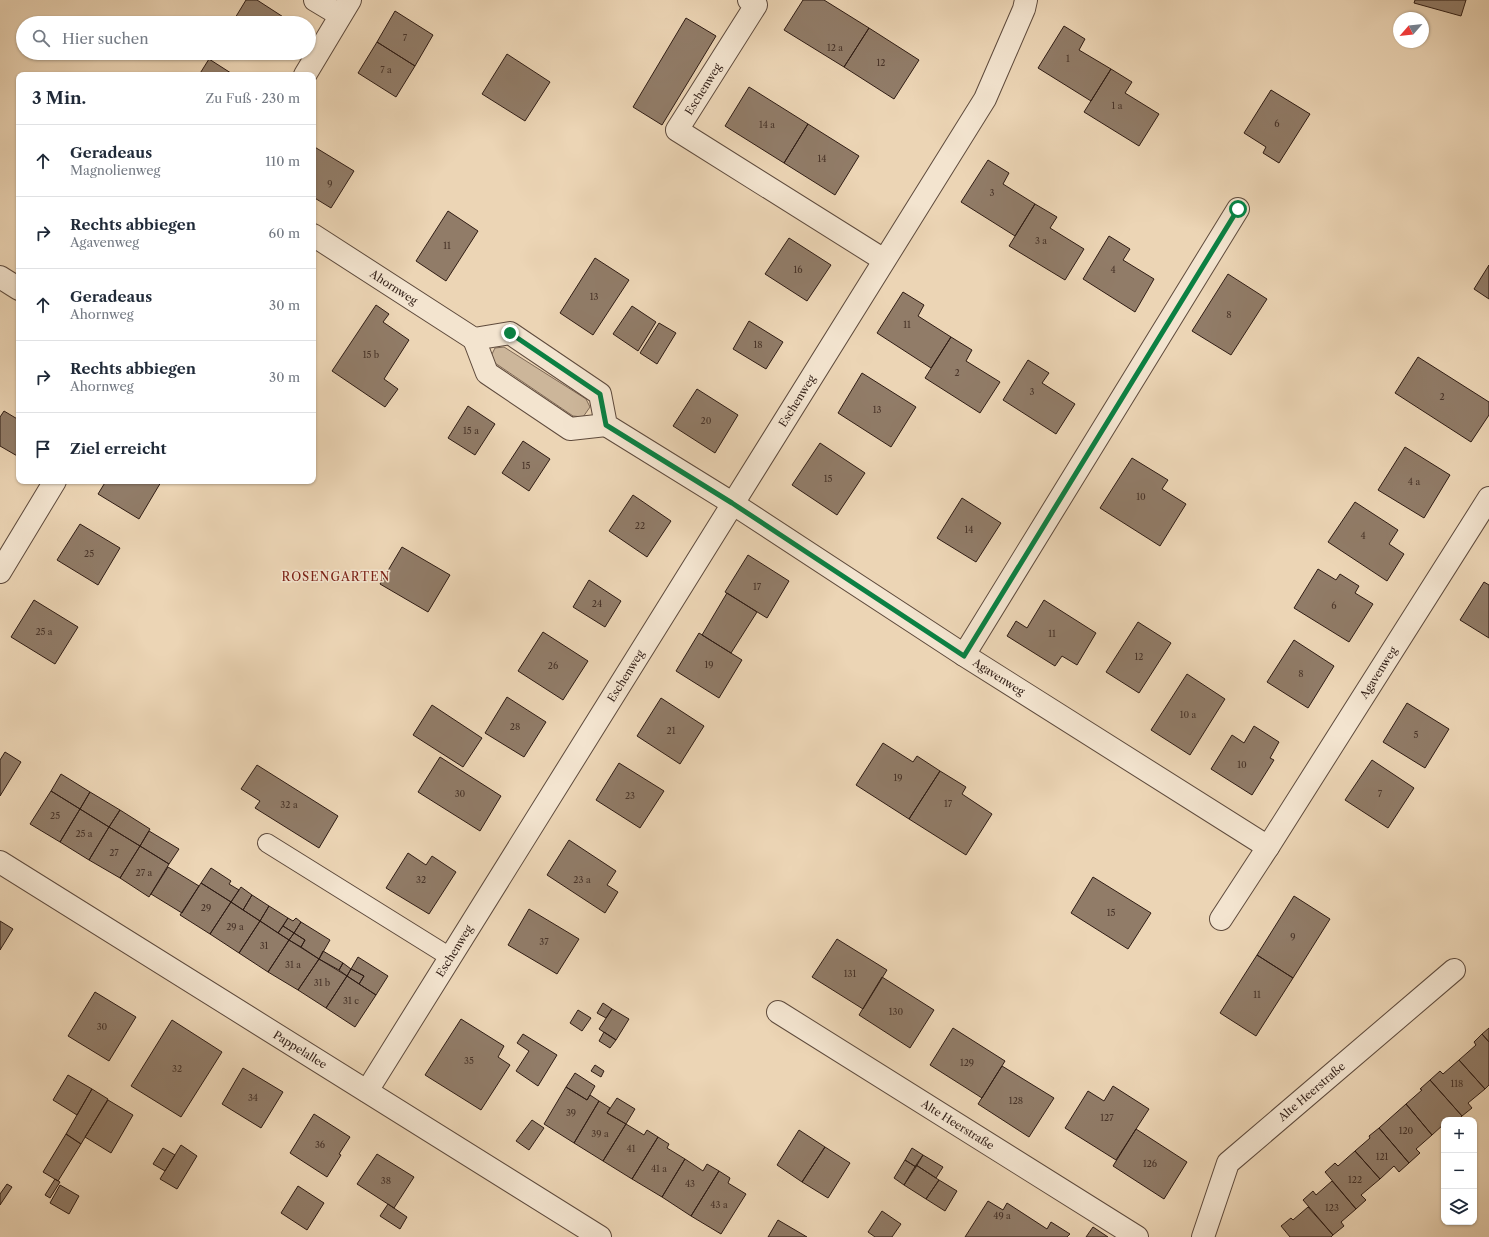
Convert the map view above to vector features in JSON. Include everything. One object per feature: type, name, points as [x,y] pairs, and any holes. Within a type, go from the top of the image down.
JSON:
[{"type":"street","points":[[315,0],[345,8],[316,57]]},
{"type":"street","name":"Eschenweg","points":[[367,1092],[984,99],[1024,9],[1026,0]]},
{"type":"street","name":"Eschenweg","points":[[753,2],[677,130],[884,260]]},
{"type":"street","points":[[307,72],[314,60]]},
{"type":"street","points":[[964,656],[1238,209]]},
{"type":"street","name":"Ahornweg","points":[[316,237],[474,338]]},
{"type":"street","points":[[0,277],[16,287]]},
{"type":"street","points":[[606,425],[600,394],[510,333],[474,338],[486,373],[570,429],[606,425],[732,503]]},
{"type":"street","points":[[0,572],[53,484]]},
{"type":"street","name":"Agavenweg","points":[[1221,919],[1489,498]]},
{"type":"street","name":"Agavenweg","points":[[732,503],[964,656],[1268,847]]},
{"type":"street","name":"Pappelallee","points":[[0,862],[600,1237]]},
{"type":"street","name":"Alte Heerstraße","points":[[1203,1237],[1228,1163],[1454,970]]},
{"type":"street","name":"Alte Heerstraße","points":[[778,1012],[1137,1237]]},
{"type":"lane","points":[[267,843],[450,957]]},
{"type":"shaded area","points":[[504,347],[586,399],[590,407],[583,417],[573,416],[495,363],[491,356],[495,348]]},
{"type":"building","points":[[246,0],[257,0],[282,16],[236,16]]},
{"type":"building","points":[[803,0],[824,0],[869,28],[844,67],[784,30]]},
{"type":"building","points":[[1415,0],[1466,0],[1461,16],[1414,3]]},
{"type":"building","points":[[395,11],[433,35],[415,66],[377,42]]},
{"type":"building","points":[[686,18],[716,36],[662,125],[633,107]]},
{"type":"building","points":[[1064,26],[1085,39],[1079,50],[1111,69],[1091,101],[1038,68]]},
{"type":"building","points":[[869,28],[919,60],[894,99],[844,67]]},
{"type":"building","points":[[377,42],[415,66],[396,97],[358,73]]},
{"type":"building","points":[[507,54],[550,82],[525,121],[482,94]]},
{"type":"building","points":[[208,60],[211,60],[229,72],[201,72]]},
{"type":"building","points":[[1111,69],[1132,82],[1125,93],[1159,114],[1139,146],[1084,112]]},
{"type":"building","points":[[749,87],[808,124],[784,163],[725,126]]},
{"type":"building","points":[[1271,90],[1310,114],[1279,163],[1263,153],[1266,147],[1244,133]]},
{"type":"building","points":[[808,124],[859,156],[835,195],[784,163]]},
{"type":"building","points":[[316,148],[354,171],[331,208],[316,199]]},
{"type":"building","points":[[988,160],[1009,173],[1003,184],[1035,204],[1015,236],[961,202]]},
{"type":"building","points":[[1035,204],[1057,217],[1050,228],[1084,249],[1065,280],[1009,246]]},
{"type":"building","points":[[448,211],[478,231],[446,281],[416,261]]},
{"type":"building","points":[[1109,236],[1130,249],[1123,260],[1154,279],[1135,312],[1083,279]]},
{"type":"building","points":[[789,238],[831,265],[807,301],[765,274]]},
{"type":"building","points":[[595,258],[629,280],[593,335],[560,313]]},
{"type":"building","points":[[1489,265],[1489,299],[1474,289]]},
{"type":"building","points":[[1228,274],[1267,299],[1231,355],[1192,331]]},
{"type":"building","points":[[903,292],[924,305],[918,316],[951,337],[931,368],[877,333]]},
{"type":"building","points":[[376,305],[389,314],[383,322],[409,340],[384,379],[398,389],[385,407],[332,371]]},
{"type":"building","points":[[632,306],[656,322],[638,351],[613,334]]},
{"type":"building","points":[[749,321],[783,342],[766,369],[733,349]]},
{"type":"building","points":[[659,323],[676,333],[657,364],[640,353]]},
{"type":"building","points":[[951,337],[972,350],[966,361],[1000,382],[980,413],[925,378]]},
{"type":"building","points":[[1418,357],[1489,402],[1489,415],[1471,442],[1395,393]]},
{"type":"building","points":[[1028,360],[1049,373],[1042,383],[1075,404],[1056,434],[1003,400]]},
{"type":"building","points":[[862,373],[916,407],[891,447],[838,413]]},
{"type":"building","points":[[697,389],[738,415],[715,453],[673,426]]},
{"type":"building","points":[[468,406],[495,424],[475,455],[448,438]]},
{"type":"building","points":[[4,411],[16,418],[16,455],[0,446],[0,417]]},
{"type":"building","points":[[523,441],[550,459],[529,491],[502,473]]},
{"type":"building","points":[[820,443],[865,473],[837,515],[792,485]]},
{"type":"building","points":[[1405,447],[1450,475],[1424,518],[1378,490]]},
{"type":"building","points":[[1132,458],[1168,480],[1162,489],[1186,504],[1160,546],[1100,508]]},
{"type":"building","points":[[104,484],[160,484],[139,519],[98,494]]},
{"type":"building","points":[[633,495],[671,521],[647,557],[609,531]]},
{"type":"building","points":[[962,498],[1001,523],[976,562],[937,538]]},
{"type":"building","points":[[1355,502],[1398,530],[1389,544],[1404,554],[1387,581],[1328,542]]},
{"type":"building","points":[[80,524],[120,548],[98,585],[57,560]]},
{"type":"building","points":[[402,547],[450,575],[428,612],[380,584]]},
{"type":"building","points":[[748,555],[789,581],[767,618],[725,592]]},
{"type":"building","points":[[1318,569],[1336,580],[1340,574],[1359,586],[1355,593],[1373,604],[1349,642],[1294,608]]},
{"type":"building","points":[[589,580],[621,601],[605,627],[573,607]]},
{"type":"building","points":[[1484,582],[1489,585],[1489,638],[1460,620]]},
{"type":"building","points":[[727,593],[757,612],[731,653],[702,635]]},
{"type":"building","points":[[34,600],[78,627],[55,664],[11,637]]},
{"type":"building","points":[[1044,600],[1096,633],[1077,665],[1062,656],[1055,666],[1007,636],[1016,621],[1027,628]]},
{"type":"building","points":[[1138,622],[1171,643],[1139,693],[1106,672]]},
{"type":"building","points":[[543,632],[588,661],[563,700],[518,671]]},
{"type":"building","points":[[699,633],[742,660],[719,698],[676,671]]},
{"type":"building","points":[[1294,640],[1334,666],[1308,708],[1267,682]]},
{"type":"building","points":[[1187,674],[1225,699],[1190,755],[1151,730]]},
{"type":"building","points":[[507,697],[546,722],[524,757],[485,733]]},
{"type":"building","points":[[661,698],[704,726],[680,764],[637,736]]},
{"type":"building","points":[[1407,703],[1449,729],[1425,768],[1383,742]]},
{"type":"building","points":[[432,705],[482,738],[463,767],[413,735]]},
{"type":"building","points":[[1254,726],[1279,742],[1270,758],[1274,760],[1252,795],[1211,769],[1232,735],[1244,743]]},
{"type":"building","points":[[883,743],[913,762],[917,756],[940,771],[909,819],[856,785]]},
{"type":"building","points":[[5,752],[21,762],[0,796],[0,760]]},
{"type":"building","points":[[440,757],[501,796],[480,831],[418,792]]},
{"type":"building","points":[[1372,760],[1414,788],[1388,828],[1345,800]]},
{"type":"building","points":[[619,763],[664,791],[640,828],[596,800]]},
{"type":"building","points":[[257,765],[338,816],[319,848],[255,808],[260,801],[241,789]]},
{"type":"building","points":[[940,771],[966,787],[962,794],[992,814],[966,855],[909,819]]},
{"type":"building","points":[[61,774],[90,792],[80,809],[51,791]]},
{"type":"building","points":[[51,791],[80,809],[60,842],[30,824]]},
{"type":"building","points":[[90,792],[120,810],[109,827],[80,809]]},
{"type":"building","points":[[80,809],[109,827],[89,860],[60,842]]},
{"type":"building","points":[[120,810],[150,829],[140,846],[109,827]]},
{"type":"building","points":[[109,827],[140,846],[120,878],[89,860]]},
{"type":"building","points":[[149,831],[179,849],[169,864],[140,846]]},
{"type":"building","points":[[569,840],[616,871],[607,885],[618,892],[605,913],[547,875]]},
{"type":"building","points":[[140,846],[169,864],[149,897],[120,878]]},
{"type":"building","points":[[408,853],[426,865],[432,856],[456,872],[429,914],[386,888]]},
{"type":"building","points":[[168,867],[199,886],[182,913],[151,894]]},
{"type":"building","points":[[211,868],[231,881],[229,884],[239,890],[231,902],[201,883]]},
{"type":"building","points":[[1093,877],[1151,913],[1128,949],[1071,913]]},
{"type":"building","points":[[201,883],[231,902],[210,934],[180,915]]},
{"type":"building","points":[[241,887],[252,895],[243,910],[231,902]]},
{"type":"building","points":[[252,895],[269,906],[260,921],[243,910]]},
{"type":"building","points":[[1294,896],[1330,919],[1293,978],[1257,955]]},
{"type":"building","points":[[231,902],[260,921],[239,953],[210,934]]},
{"type":"building","points":[[269,906],[288,918],[278,933],[260,921]]},
{"type":"building","points":[[529,909],[579,939],[557,974],[508,945]]},
{"type":"building","points":[[288,918],[293,921],[296,918],[301,922],[294,933],[283,926]]},
{"type":"building","points":[[0,921],[13,929],[0,950]]},
{"type":"building","points":[[260,921],[289,940],[268,972],[239,953]]},
{"type":"building","points":[[301,922],[330,940],[319,959],[301,947],[305,940],[294,933]]},
{"type":"building","points":[[283,926],[294,933],[289,940],[278,933]]},
{"type":"building","points":[[294,933],[305,940],[301,947],[289,940]]},
{"type":"building","points":[[837,939],[887,970],[863,1009],[812,977]]},
{"type":"building","points":[[289,940],[319,959],[298,990],[268,972]]},
{"type":"building","points":[[323,951],[343,963],[339,970],[319,959]]},
{"type":"building","points":[[1257,955],[1293,978],[1256,1036],[1220,1013]]},
{"type":"building","points":[[358,957],[388,976],[376,995],[359,984],[364,976],[351,969]]},
{"type":"building","points":[[319,959],[347,976],[326,1008],[298,990]]},
{"type":"building","points":[[343,963],[351,969],[347,976],[339,970]]},
{"type":"building","points":[[351,969],[364,976],[359,984],[347,976]]},
{"type":"building","points":[[347,976],[376,995],[355,1027],[326,1008]]},
{"type":"building","points":[[882,977],[934,1010],[910,1048],[859,1015]]},
{"type":"building","points":[[95,992],[136,1017],[109,1061],[68,1036]]},
{"type":"building","points":[[603,1003],[612,1009],[606,1018],[597,1013]]},
{"type":"building","points":[[612,1009],[629,1019],[616,1040],[599,1029]]},
{"type":"building","points":[[578,1010],[591,1018],[582,1031],[570,1023]]},
{"type":"building","points":[[461,1019],[504,1046],[498,1057],[510,1065],[481,1110],[425,1075]]},
{"type":"building","points":[[172,1020],[222,1052],[181,1117],[131,1086]]},
{"type":"building","points":[[953,1028],[1005,1061],[982,1098],[930,1065]]},
{"type":"building","points":[[1489,1028],[1489,1042],[1482,1034]]},
{"type":"building","points":[[604,1032],[616,1040],[610,1048],[599,1041]]},
{"type":"building","points":[[523,1034],[557,1055],[538,1086],[516,1071],[529,1051],[517,1043]]},
{"type":"building","points":[[1482,1034],[1489,1042],[1489,1085],[1485,1089],[1459,1060],[1476,1045],[1474,1042]]},
{"type":"building","points":[[1459,1060],[1485,1089],[1468,1103],[1472,1108],[1462,1116],[1430,1080],[1440,1071],[1443,1074]]},
{"type":"building","points":[[595,1065],[604,1071],[601,1077],[591,1071]]},
{"type":"building","points":[[1002,1066],[1054,1098],[1029,1137],[978,1104]]},
{"type":"building","points":[[243,1068],[283,1092],[261,1128],[222,1104]]},
{"type":"building","points":[[575,1073],[595,1086],[587,1100],[566,1087]]},
{"type":"building","points":[[68,1075],[92,1089],[77,1115],[53,1100]]},
{"type":"building","points":[[1430,1080],[1462,1116],[1441,1117],[1441,1127],[1432,1135],[1406,1104],[1422,1090],[1420,1089]]},
{"type":"building","points":[[1113,1086],[1149,1109],[1116,1160],[1065,1128],[1088,1091],[1104,1101]]},
{"type":"building","points":[[566,1087],[587,1100],[590,1095],[599,1101],[574,1143],[544,1124]]},
{"type":"building","points":[[92,1089],[108,1099],[81,1144],[66,1134]]},
{"type":"building","points":[[617,1098],[635,1109],[626,1124],[607,1113]]},
{"type":"building","points":[[108,1100],[133,1115],[111,1153],[85,1137]]},
{"type":"building","points":[[599,1101],[610,1108],[607,1113],[626,1124],[603,1161],[574,1143]]},
{"type":"building","points":[[1406,1104],[1432,1135],[1416,1149],[1420,1153],[1409,1163],[1379,1128]]},
{"type":"building","points":[[314,1114],[350,1137],[327,1177],[290,1153]]},
{"type":"building","points":[[532,1120],[544,1128],[529,1150],[516,1141]]},
{"type":"building","points":[[626,1124],[644,1135],[647,1130],[658,1137],[632,1179],[603,1161]]},
{"type":"building","points":[[1379,1128],[1409,1163],[1399,1172],[1394,1166],[1380,1179],[1355,1151]]},
{"type":"building","points":[[1136,1129],[1187,1162],[1164,1199],[1113,1166]]},
{"type":"building","points":[[799,1130],[825,1147],[802,1182],[777,1165]]},
{"type":"building","points":[[66,1134],[81,1144],[58,1181],[43,1172]]},
{"type":"building","points":[[658,1137],[669,1144],[667,1148],[685,1159],[662,1197],[632,1179]]},
{"type":"building","points":[[181,1145],[197,1156],[177,1189],[160,1179]]},
{"type":"building","points":[[825,1147],[850,1163],[828,1198],[802,1182]]},
{"type":"building","points":[[163,1148],[175,1155],[165,1171],[153,1164]]},
{"type":"building","points":[[912,1148],[923,1155],[916,1167],[905,1160]]},
{"type":"building","points":[[1355,1151],[1380,1179],[1361,1195],[1366,1200],[1356,1209],[1325,1172],[1335,1163],[1338,1166]]},
{"type":"building","points":[[377,1154],[414,1177],[394,1208],[357,1184]]},
{"type":"building","points":[[923,1155],[943,1167],[936,1178],[916,1165]]},
{"type":"building","points":[[685,1159],[703,1171],[707,1164],[719,1171],[691,1216],[662,1197]]},
{"type":"building","points":[[905,1160],[916,1167],[904,1185],[894,1178]]},
{"type":"building","points":[[916,1165],[939,1180],[926,1199],[904,1185]]},
{"type":"building","points":[[719,1171],[730,1178],[728,1183],[746,1194],[721,1234],[691,1216]]},
{"type":"building","points":[[55,1179],[60,1182],[50,1198],[45,1195]]},
{"type":"building","points":[[939,1180],[957,1191],[945,1211],[926,1199]]},
{"type":"building","points":[[1332,1181],[1356,1209],[1341,1222],[1344,1226],[1333,1235],[1303,1200],[1313,1191],[1316,1195]]},
{"type":"building","points":[[7,1184],[12,1187],[0,1205],[0,1194]]},
{"type":"building","points":[[60,1185],[79,1196],[69,1214],[50,1203]]},
{"type":"building","points":[[298,1186],[324,1203],[307,1230],[281,1213]]},
{"type":"building","points":[[988,1201],[1003,1210],[1007,1203],[1047,1229],[1051,1222],[1070,1234],[1067,1237],[965,1237]]},
{"type":"building","points":[[388,1204],[407,1217],[400,1229],[380,1216]]},
{"type":"building","points":[[1308,1207],[1333,1235],[1331,1237],[1290,1237],[1281,1226],[1291,1218],[1293,1220]]},
{"type":"building","points":[[882,1211],[901,1224],[892,1237],[875,1237],[868,1232]]},
{"type":"building","points":[[778,1220],[807,1237],[768,1237]]},
{"type":"building","points":[[1093,1227],[1108,1237],[1086,1237]]},
{"type":"district","name":"ROSENGARTEN","points":[[336,577]]},
{"type":"route","points":[[510,333],[600,394],[606,425],[732,503],[964,656],[1238,209]]}]
